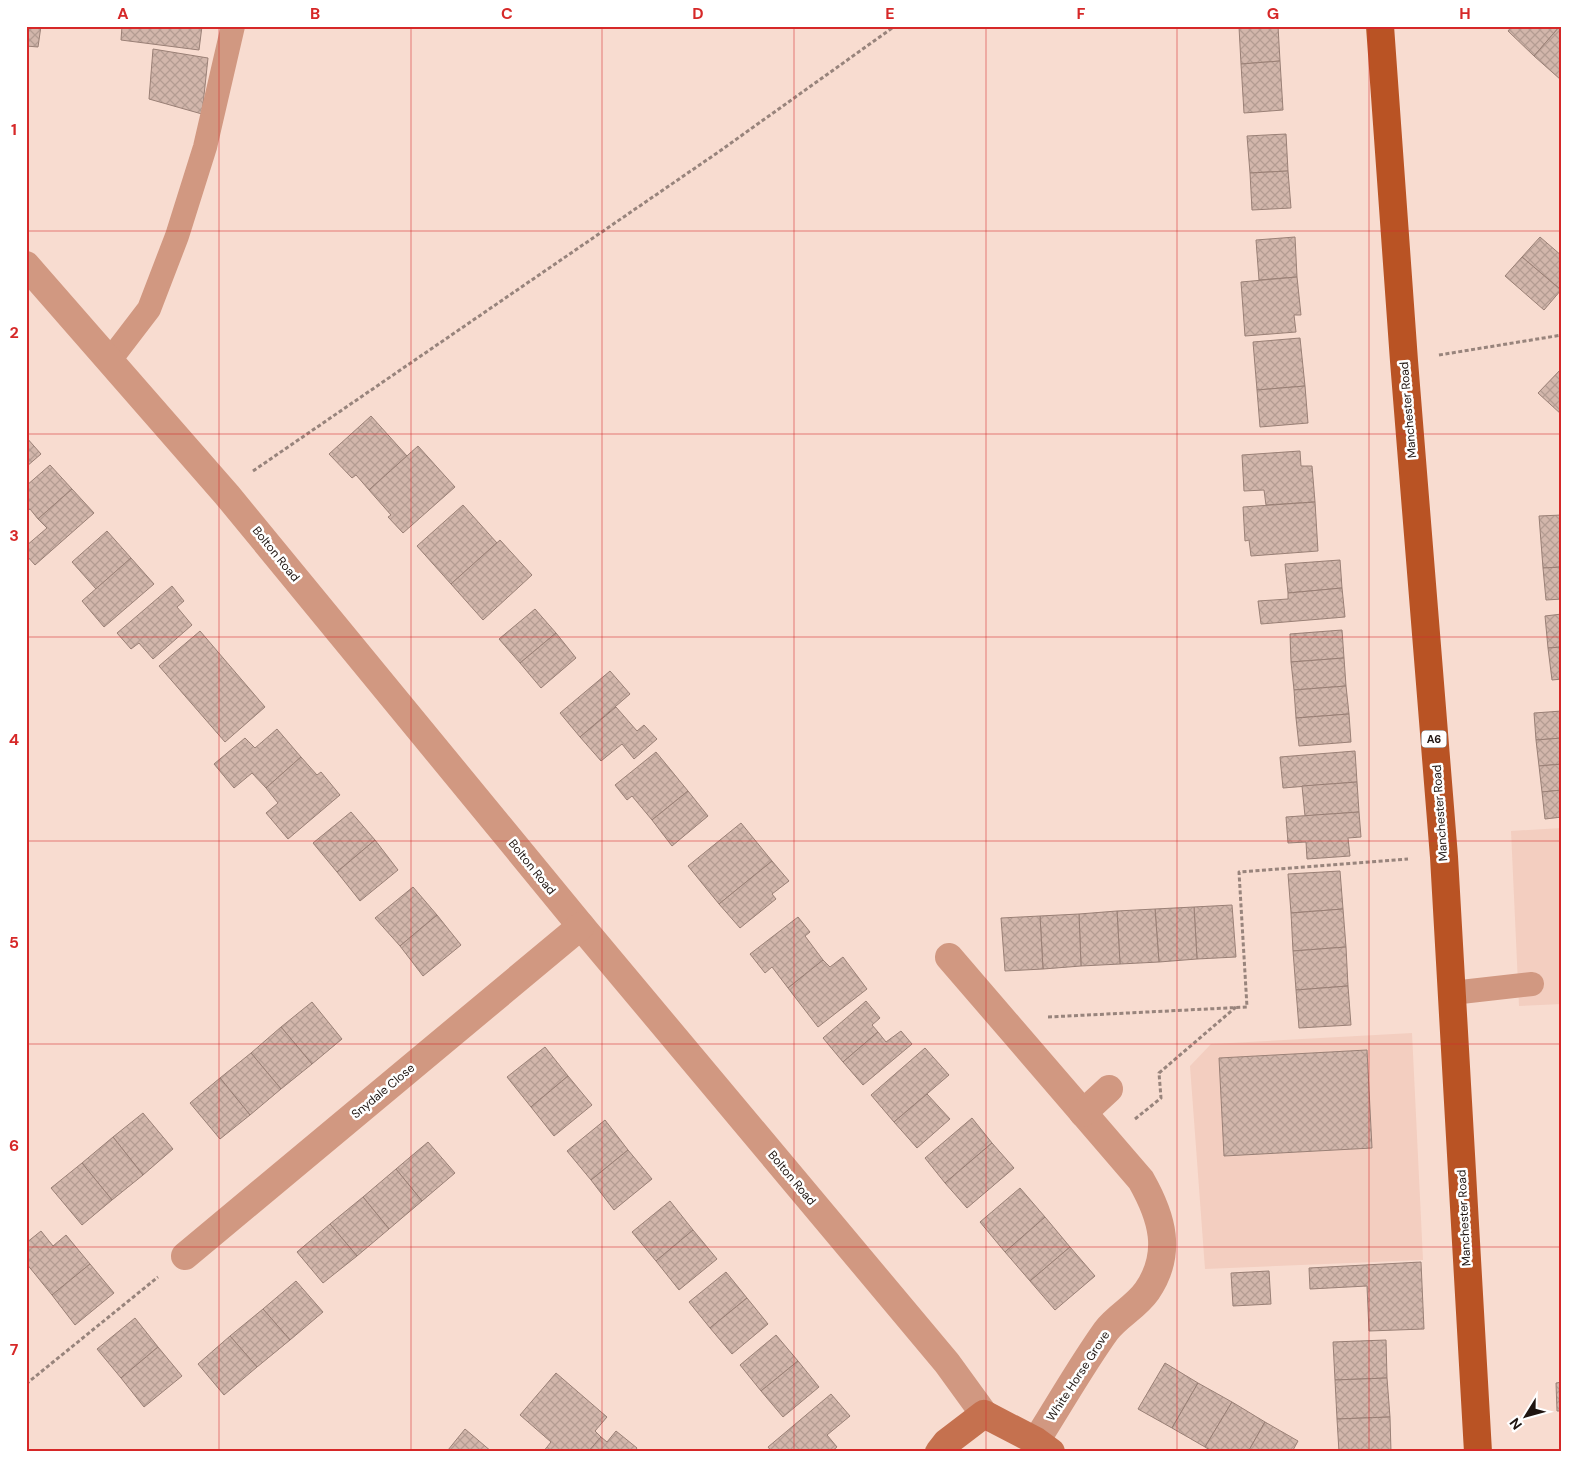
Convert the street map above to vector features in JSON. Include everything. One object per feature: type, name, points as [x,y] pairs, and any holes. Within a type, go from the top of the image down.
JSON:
[{"type":"main road","name":"Manchester Road","points":[[1380,26],[1404,361],[1444,857],[1478,1452]]},
{"type":"street","name":"Bolton Road","points":[[26,265],[228,495],[581,926],[947,1363],[984,1414],[1043,1446]]},
{"type":"street","name":"Snydale Close","points":[[185,1256],[581,926]]},
{"type":"street","name":"White Horse Grove","points":[[949,957],[1141,1180],[1155,1204],[1163,1236],[1159,1267],[1146,1292],[1107,1329],[1043,1446]]},
{"type":"street","points":[[1083,1113],[1109,1089]]},
{"type":"street","points":[[939,1452],[946,1443],[984,1414]]},
{"type":"lane","points":[[110,360],[150,309],[177,236],[205,147],[233,26]]},
{"type":"lane","points":[[1452,993],[1532,984]]},
{"type":"path","points":[[228,495],[256,468],[717,153],[895,26]]},
{"type":"path","points":[[1404,361],[1562,335]]},
{"type":"path","points":[[1002,1020],[1247,1007],[1239,872],[1444,857]]},
{"type":"path","points":[[1108,1142],[1161,1098],[1159,1073],[1236,1007]]},
{"type":"path","points":[[26,1384],[185,1256]]},
{"type":"shaded area","points":[[1562,828],[1562,1004],[1519,1006],[1511,831]]},
{"type":"shaded area","points":[[1412,1033],[1423,1260],[1205,1269],[1190,1066],[1211,1044]]},
{"type":"building","points":[[26,26],[41,26],[38,47],[26,46]]},
{"type":"building","points":[[122,26],[202,26],[199,50],[121,40]]},
{"type":"building","points":[[1278,26],[1280,61],[1241,64],[1239,27]]},
{"type":"building","points":[[1512,26],[1560,26],[1534,56],[1508,31]]},
{"type":"building","points":[[1562,26],[1561,80],[1534,56]]},
{"type":"building","points":[[153,49],[208,58],[202,114],[149,99]]},
{"type":"building","points":[[1280,61],[1283,110],[1244,113],[1241,64]]},
{"type":"building","points":[[1286,134],[1288,171],[1250,173],[1247,136]]},
{"type":"building","points":[[1288,171],[1291,208],[1252,210],[1250,173]]},
{"type":"building","points":[[1295,237],[1297,277],[1259,280],[1256,240]]},
{"type":"building","points":[[1540,237],[1562,256],[1561,290],[1522,257]]},
{"type":"building","points":[[1522,257],[1561,290],[1544,310],[1505,276]]},
{"type":"building","points":[[1297,277],[1301,315],[1294,315],[1296,332],[1245,336],[1241,282]]},
{"type":"building","points":[[1300,338],[1305,386],[1257,390],[1253,342]]},
{"type":"building","points":[[1562,368],[1562,415],[1538,393]]},
{"type":"building","points":[[1305,386],[1308,423],[1260,427],[1257,390]]},
{"type":"building","points":[[371,416],[407,456],[369,490],[356,475],[352,478],[329,454]]},
{"type":"building","points":[[26,437],[41,454],[26,467]]},
{"type":"building","points":[[418,446],[455,487],[403,533],[388,517],[391,515],[369,490]]},
{"type":"building","points":[[1300,451],[1301,466],[1312,466],[1315,502],[1266,505],[1264,490],[1244,491],[1242,455]]},
{"type":"building","points":[[50,465],[72,489],[38,519],[30,509],[26,512],[26,486]]},
{"type":"building","points":[[72,489],[94,513],[35,565],[26,555],[26,546],[47,528],[38,519]]},
{"type":"building","points":[[1315,502],[1318,551],[1251,556],[1249,540],[1245,541],[1243,507]]},
{"type":"building","points":[[463,505],[497,543],[451,584],[417,546]]},
{"type":"building","points":[[1562,515],[1562,567],[1543,568],[1539,516]]},
{"type":"building","points":[[107,531],[131,558],[96,589],[72,562]]},
{"type":"building","points":[[500,540],[532,575],[483,620],[451,584]]},
{"type":"building","points":[[131,558],[154,584],[104,627],[82,601]]},
{"type":"building","points":[[1340,560],[1342,588],[1288,593],[1285,564]]},
{"type":"building","points":[[1562,567],[1562,599],[1546,600],[1543,568]]},
{"type":"building","points":[[172,586],[184,601],[177,607],[192,625],[153,659],[139,643],[131,649],[117,633]]},
{"type":"building","points":[[1342,588],[1345,617],[1261,624],[1258,601],[1288,599],[1288,593]]},
{"type":"building","points":[[535,609],[556,633],[520,663],[499,639]]},
{"type":"building","points":[[1562,614],[1562,647],[1548,648],[1545,616]]},
{"type":"building","points":[[1342,630],[1344,658],[1291,662],[1290,634]]},
{"type":"building","points":[[200,631],[265,707],[225,742],[159,666]]},
{"type":"building","points":[[556,633],[576,658],[541,688],[520,663]]},
{"type":"building","points":[[1562,647],[1562,679],[1552,680],[1548,648]]},
{"type":"building","points":[[1344,658],[1346,686],[1294,690],[1291,662]]},
{"type":"building","points":[[610,671],[630,694],[580,737],[560,713]]},
{"type":"building","points":[[1346,686],[1349,714],[1296,718],[1294,690]]},
{"type":"building","points":[[616,707],[637,731],[644,725],[657,739],[634,759],[622,744],[601,761],[580,737]]},
{"type":"building","points":[[1562,711],[1562,738],[1536,740],[1534,713]]},
{"type":"building","points":[[1349,714],[1351,742],[1299,746],[1296,718]]},
{"type":"building","points":[[277,729],[301,757],[266,788],[252,773],[234,788],[214,764],[245,738],[255,748]]},
{"type":"building","points":[[1562,738],[1562,764],[1539,766],[1536,740]]},
{"type":"building","points":[[1355,751],[1357,782],[1283,788],[1280,757]]},
{"type":"building","points":[[656,752],[688,791],[652,820],[632,796],[627,800],[615,785]]},
{"type":"building","points":[[301,757],[317,775],[321,772],[340,795],[288,839],[266,813],[278,803],[266,788]]},
{"type":"building","points":[[1562,764],[1562,790],[1542,792],[1539,766]]},
{"type":"building","points":[[1357,782],[1359,812],[1305,816],[1302,786]]},
{"type":"building","points":[[1562,790],[1562,817],[1545,819],[1542,792]]},
{"type":"building","points":[[688,791],[708,816],[672,846],[652,820]]},
{"type":"building","points":[[351,812],[375,840],[337,872],[313,843]]},
{"type":"building","points":[[1359,812],[1361,837],[1348,838],[1350,856],[1307,859],[1306,842],[1288,843],[1286,817]]},
{"type":"building","points":[[741,823],[772,861],[719,904],[688,866]]},
{"type":"building","points":[[375,840],[398,870],[360,901],[337,872]]},
{"type":"building","points":[[772,861],[789,881],[772,894],[776,899],[740,928],[719,904]]},
{"type":"building","points":[[1340,871],[1343,909],[1291,913],[1288,874]]},
{"type":"building","points":[[413,887],[437,915],[400,946],[375,918]]},
{"type":"building","points":[[1232,905],[1236,957],[1197,959],[1194,907]]},
{"type":"building","points":[[1194,907],[1197,959],[1159,962],[1155,909]]},
{"type":"building","points":[[1155,909],[1159,962],[1120,964],[1117,911]]},
{"type":"building","points":[[1343,909],[1346,947],[1293,951],[1291,913]]},
{"type":"building","points":[[1117,911],[1120,964],[1081,966],[1079,914]]},
{"type":"building","points":[[1079,914],[1081,966],[1043,969],[1040,916]]},
{"type":"building","points":[[437,915],[461,945],[423,976],[400,946]]},
{"type":"building","points":[[1040,916],[1043,969],[1005,971],[1001,918]]},
{"type":"building","points":[[798,917],[810,932],[805,936],[823,960],[788,988],[772,967],[765,973],[750,954]]},
{"type":"building","points":[[1346,947],[1348,986],[1296,990],[1293,951]]},
{"type":"building","points":[[843,957],[867,989],[818,1027],[788,988],[823,960],[830,967]]},
{"type":"building","points":[[1348,986],[1351,1025],[1299,1028],[1296,990]]},
{"type":"building","points":[[866,1001],[880,1018],[872,1025],[878,1032],[843,1062],[823,1038]]},
{"type":"building","points":[[312,1002],[342,1039],[312,1064],[281,1027]]},
{"type":"building","points":[[281,1027],[312,1064],[281,1089],[251,1053]]},
{"type":"building","points":[[901,1031],[912,1044],[863,1085],[843,1062],[878,1032],[886,1042]]},
{"type":"building","points":[[545,1047],[568,1076],[531,1107],[507,1077]]},
{"type":"building","points":[[925,1048],[949,1075],[894,1122],[871,1095]]},
{"type":"building","points":[[1367,1050],[1372,1148],[1224,1156],[1219,1058]]},
{"type":"building","points":[[251,1053],[281,1089],[250,1115],[220,1078]]},
{"type":"building","points":[[568,1076],[592,1105],[554,1136],[531,1107]]},
{"type":"building","points":[[220,1078],[250,1115],[220,1139],[190,1103]]},
{"type":"building","points":[[927,1094],[950,1119],[917,1148],[894,1122]]},
{"type":"building","points":[[143,1113],[173,1149],[143,1175],[113,1137]]},
{"type":"building","points":[[972,1118],[992,1143],[945,1183],[925,1158]]},
{"type":"building","points":[[605,1120],[628,1150],[591,1180],[567,1151]]},
{"type":"building","points":[[113,1137],[143,1175],[112,1200],[82,1163]]},
{"type":"building","points":[[428,1142],[455,1173],[422,1201],[396,1169]]},
{"type":"building","points":[[992,1143],[1014,1168],[967,1208],[945,1183]]},
{"type":"building","points":[[628,1150],[652,1179],[614,1210],[591,1180]]},
{"type":"building","points":[[82,1163],[112,1200],[82,1225],[51,1188]]},
{"type":"building","points":[[396,1169],[422,1201],[389,1229],[363,1197]]},
{"type":"building","points":[[1020,1188],[1045,1217],[1005,1252],[980,1222]]},
{"type":"building","points":[[363,1197],[389,1229],[357,1256],[330,1224]]},
{"type":"building","points":[[670,1201],[693,1230],[656,1261],[632,1232]]},
{"type":"building","points":[[1045,1217],[1070,1247],[1030,1281],[1005,1252]]},
{"type":"building","points":[[330,1224],[357,1256],[323,1283],[297,1252]]},
{"type":"building","points":[[693,1230],[717,1259],[679,1290],[656,1261]]},
{"type":"building","points":[[41,1231],[53,1246],[66,1235],[90,1264],[52,1295],[26,1263],[26,1243]]},
{"type":"building","points":[[1070,1247],[1095,1276],[1055,1310],[1030,1281]]},
{"type":"building","points":[[1421,1262],[1424,1329],[1369,1331],[1367,1286],[1310,1289],[1309,1268]]},
{"type":"building","points":[[90,1264],[114,1293],[75,1325],[52,1295]]},
{"type":"building","points":[[1269,1271],[1271,1304],[1233,1306],[1231,1273]]},
{"type":"building","points":[[726,1272],[747,1298],[710,1328],[689,1302]]},
{"type":"building","points":[[296,1281],[323,1312],[290,1340],[263,1309]]},
{"type":"building","points":[[747,1298],[768,1324],[732,1354],[710,1328]]},
{"type":"building","points":[[263,1309],[290,1340],[257,1367],[230,1336]]},
{"type":"building","points":[[135,1318],[158,1347],[121,1378],[97,1349]]},
{"type":"building","points":[[776,1335],[798,1361],[761,1391],[740,1365]]},
{"type":"building","points":[[230,1336],[257,1367],[224,1395],[198,1364]]},
{"type":"building","points":[[1386,1340],[1387,1378],[1335,1380],[1333,1342]]},
{"type":"building","points":[[158,1347],[182,1376],[144,1407],[121,1378]]},
{"type":"building","points":[[798,1361],[819,1387],[783,1417],[761,1391]]},
{"type":"building","points":[[1165,1363],[1198,1383],[1172,1428],[1138,1409]]},
{"type":"building","points":[[556,1373],[607,1417],[595,1431],[601,1437],[588,1452],[543,1452],[551,1442],[520,1415]]},
{"type":"building","points":[[1387,1378],[1390,1417],[1337,1419],[1335,1380]]},
{"type":"building","points":[[1562,1382],[1562,1411],[1557,1411],[1556,1383]]},
{"type":"building","points":[[1198,1383],[1232,1402],[1205,1447],[1172,1428]]},
{"type":"building","points":[[831,1394],[850,1416],[827,1435],[837,1447],[831,1452],[772,1452],[768,1447]]},
{"type":"building","points":[[1232,1402],[1265,1422],[1248,1452],[1213,1452],[1205,1447]]},
{"type":"building","points":[[1390,1417],[1391,1452],[1339,1452],[1337,1419]]},
{"type":"building","points":[[1265,1422],[1298,1441],[1292,1452],[1248,1452]]},
{"type":"building","points":[[465,1429],[492,1452],[450,1452],[448,1450]]},
{"type":"building","points":[[616,1431],[637,1448],[634,1452],[588,1452],[601,1437],[607,1442]]}]
